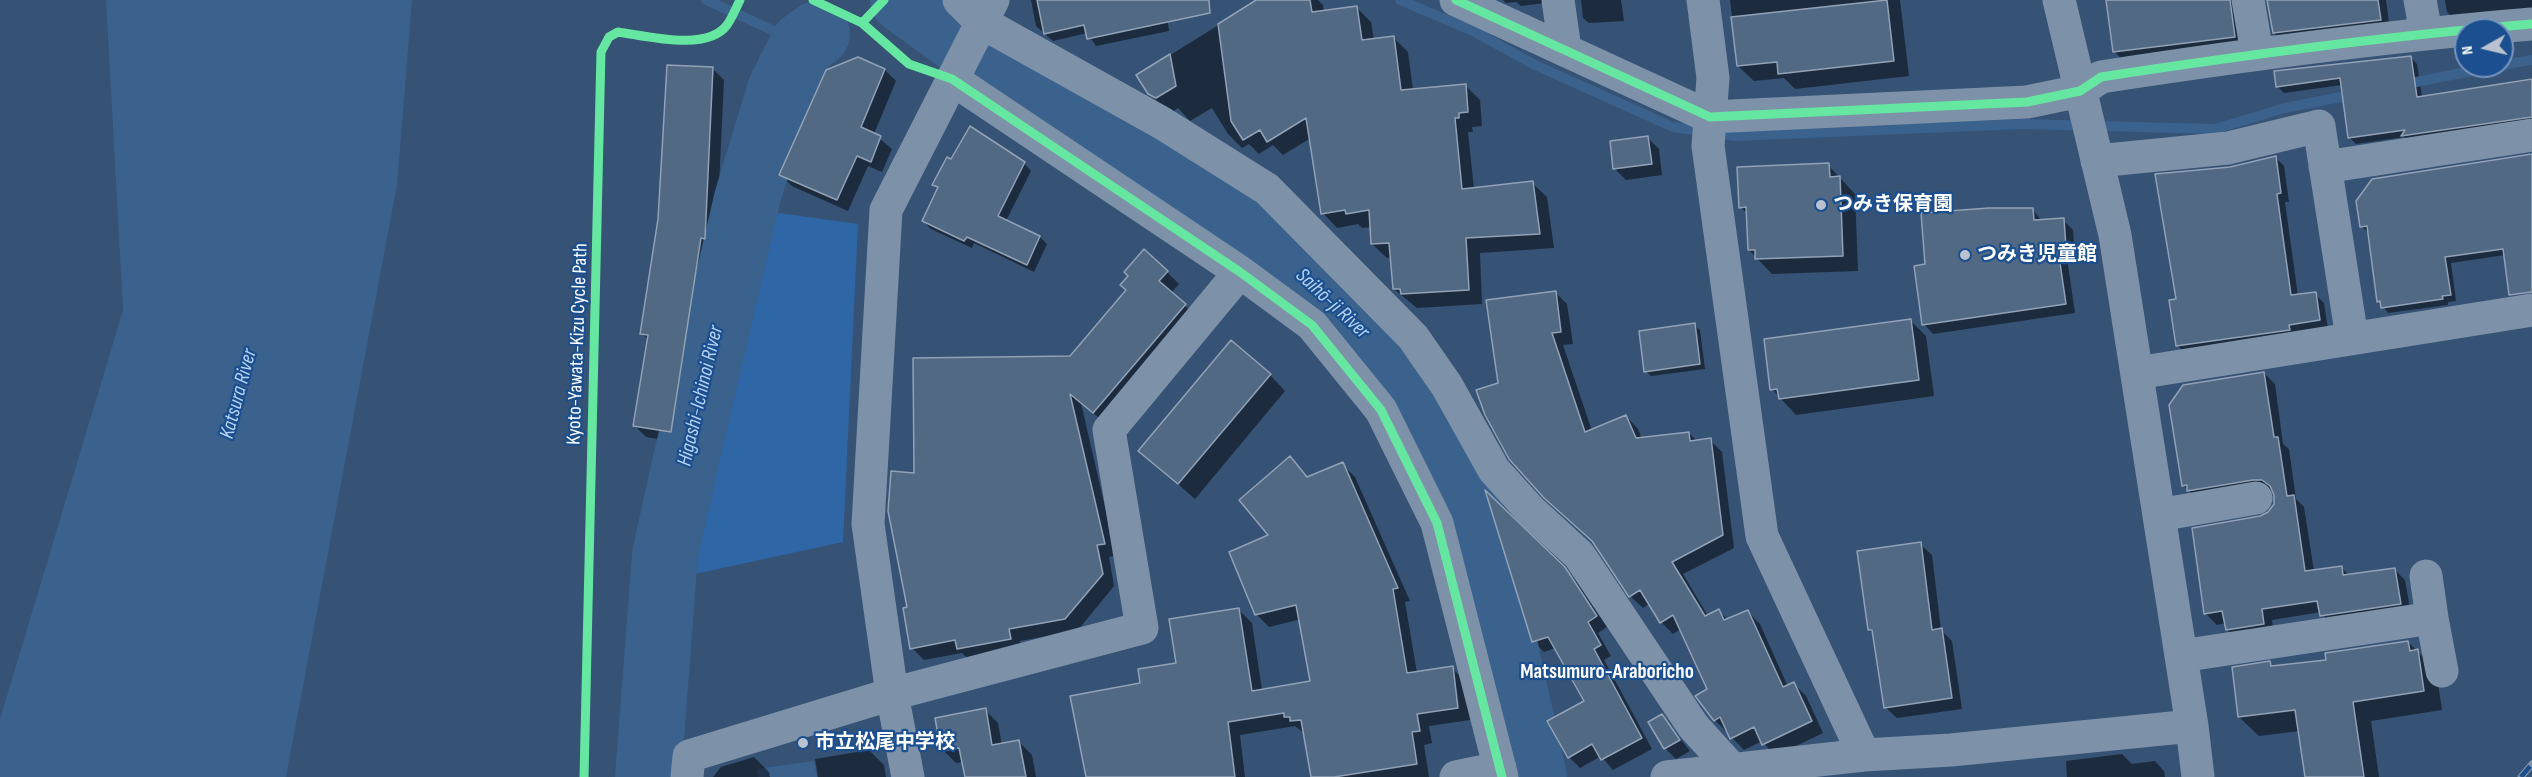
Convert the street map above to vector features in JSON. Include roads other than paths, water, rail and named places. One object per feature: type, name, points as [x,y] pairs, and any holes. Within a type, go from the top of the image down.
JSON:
[{"type":"street","points":[[1456,0],[1565,49],[1709,130],[2027,102],[2080,91],[2101,77],[2257,53],[2426,33],[2532,24]]},
{"type":"street","points":[[1558,0],[1565,49]]},
{"type":"street","points":[[1702,0],[1713,78],[1709,130],[1762,536],[1863,755]]},
{"type":"street","points":[[2059,0],[2115,235],[2198,777]]},
{"type":"street","points":[[2248,0],[2257,53]]},
{"type":"street","points":[[2420,0],[2426,33]]},
{"type":"street","points":[[908,777],[892,694],[868,524],[886,210],[952,79],[977,7],[1267,189],[1413,337],[1447,386],[1494,470],[1531,512],[1579,555],[1693,726],[1733,770]]},
{"type":"street","points":[[952,79],[1240,272],[1312,325],[1381,410],[1437,523],[1501,772],[1456,777]]},
{"type":"street","points":[[2097,161],[2228,148],[2319,126],[2352,338]]},
{"type":"street","points":[[2325,167],[2532,135]]},
{"type":"street","points":[[687,777],[689,756],[892,694],[1142,628],[1109,430],[1240,272]]},
{"type":"street","points":[[2137,373],[2532,310]]},
{"type":"street","points":[[2159,515],[2256,498]]},
{"type":"street","points":[[2426,576],[2442,671]]},
{"type":"street","points":[[2181,656],[2432,618]]},
{"type":"street","points":[[1667,777],[1863,755],[1952,764],[2192,726]]},
{"type":"water","name":"Katsura River","points":[[106,0],[412,0],[397,185],[286,777],[0,777],[0,719],[123,310]]},
{"type":"water","points":[[814,761],[817,777],[758,777],[757,769]]},
{"type":"waterway","points":[[706,0],[803,44]]},
{"type":"waterway","name":"Saihō-ji River","points":[[903,0],[1014,80],[1132,155],[1277,255],[1332,299],[1387,356],[1438,443],[1469,506],[1489,576],[1534,777]]},
{"type":"waterway","points":[[1400,0],[1475,32],[1535,65],[1673,127],[1736,136],[2022,124],[2215,129],[2285,108],[2356,94]]},
{"type":"waterway","name":"Higashi-Ichinoi River","points":[[648,777],[665,555],[683,473],[747,199],[780,90],[803,44],[817,34]]},
{"type":"waterway","points":[[2514,63],[2532,60]]},
{"type":"waterway","points":[[2401,85],[2454,75]]},
{"type":"railway","points":[[2521,777],[2532,764]]},
{"type":"place","name":"つみき保育園","points":[[1821,205]]},
{"type":"place","name":"つみき児童館","points":[[1965,255]]},
{"type":"place","name":"市立松尾中学校","points":[[803,743]]},
{"type":"district","name":"Matsumuro-Araboricho","points":[[1607,673]]}]
